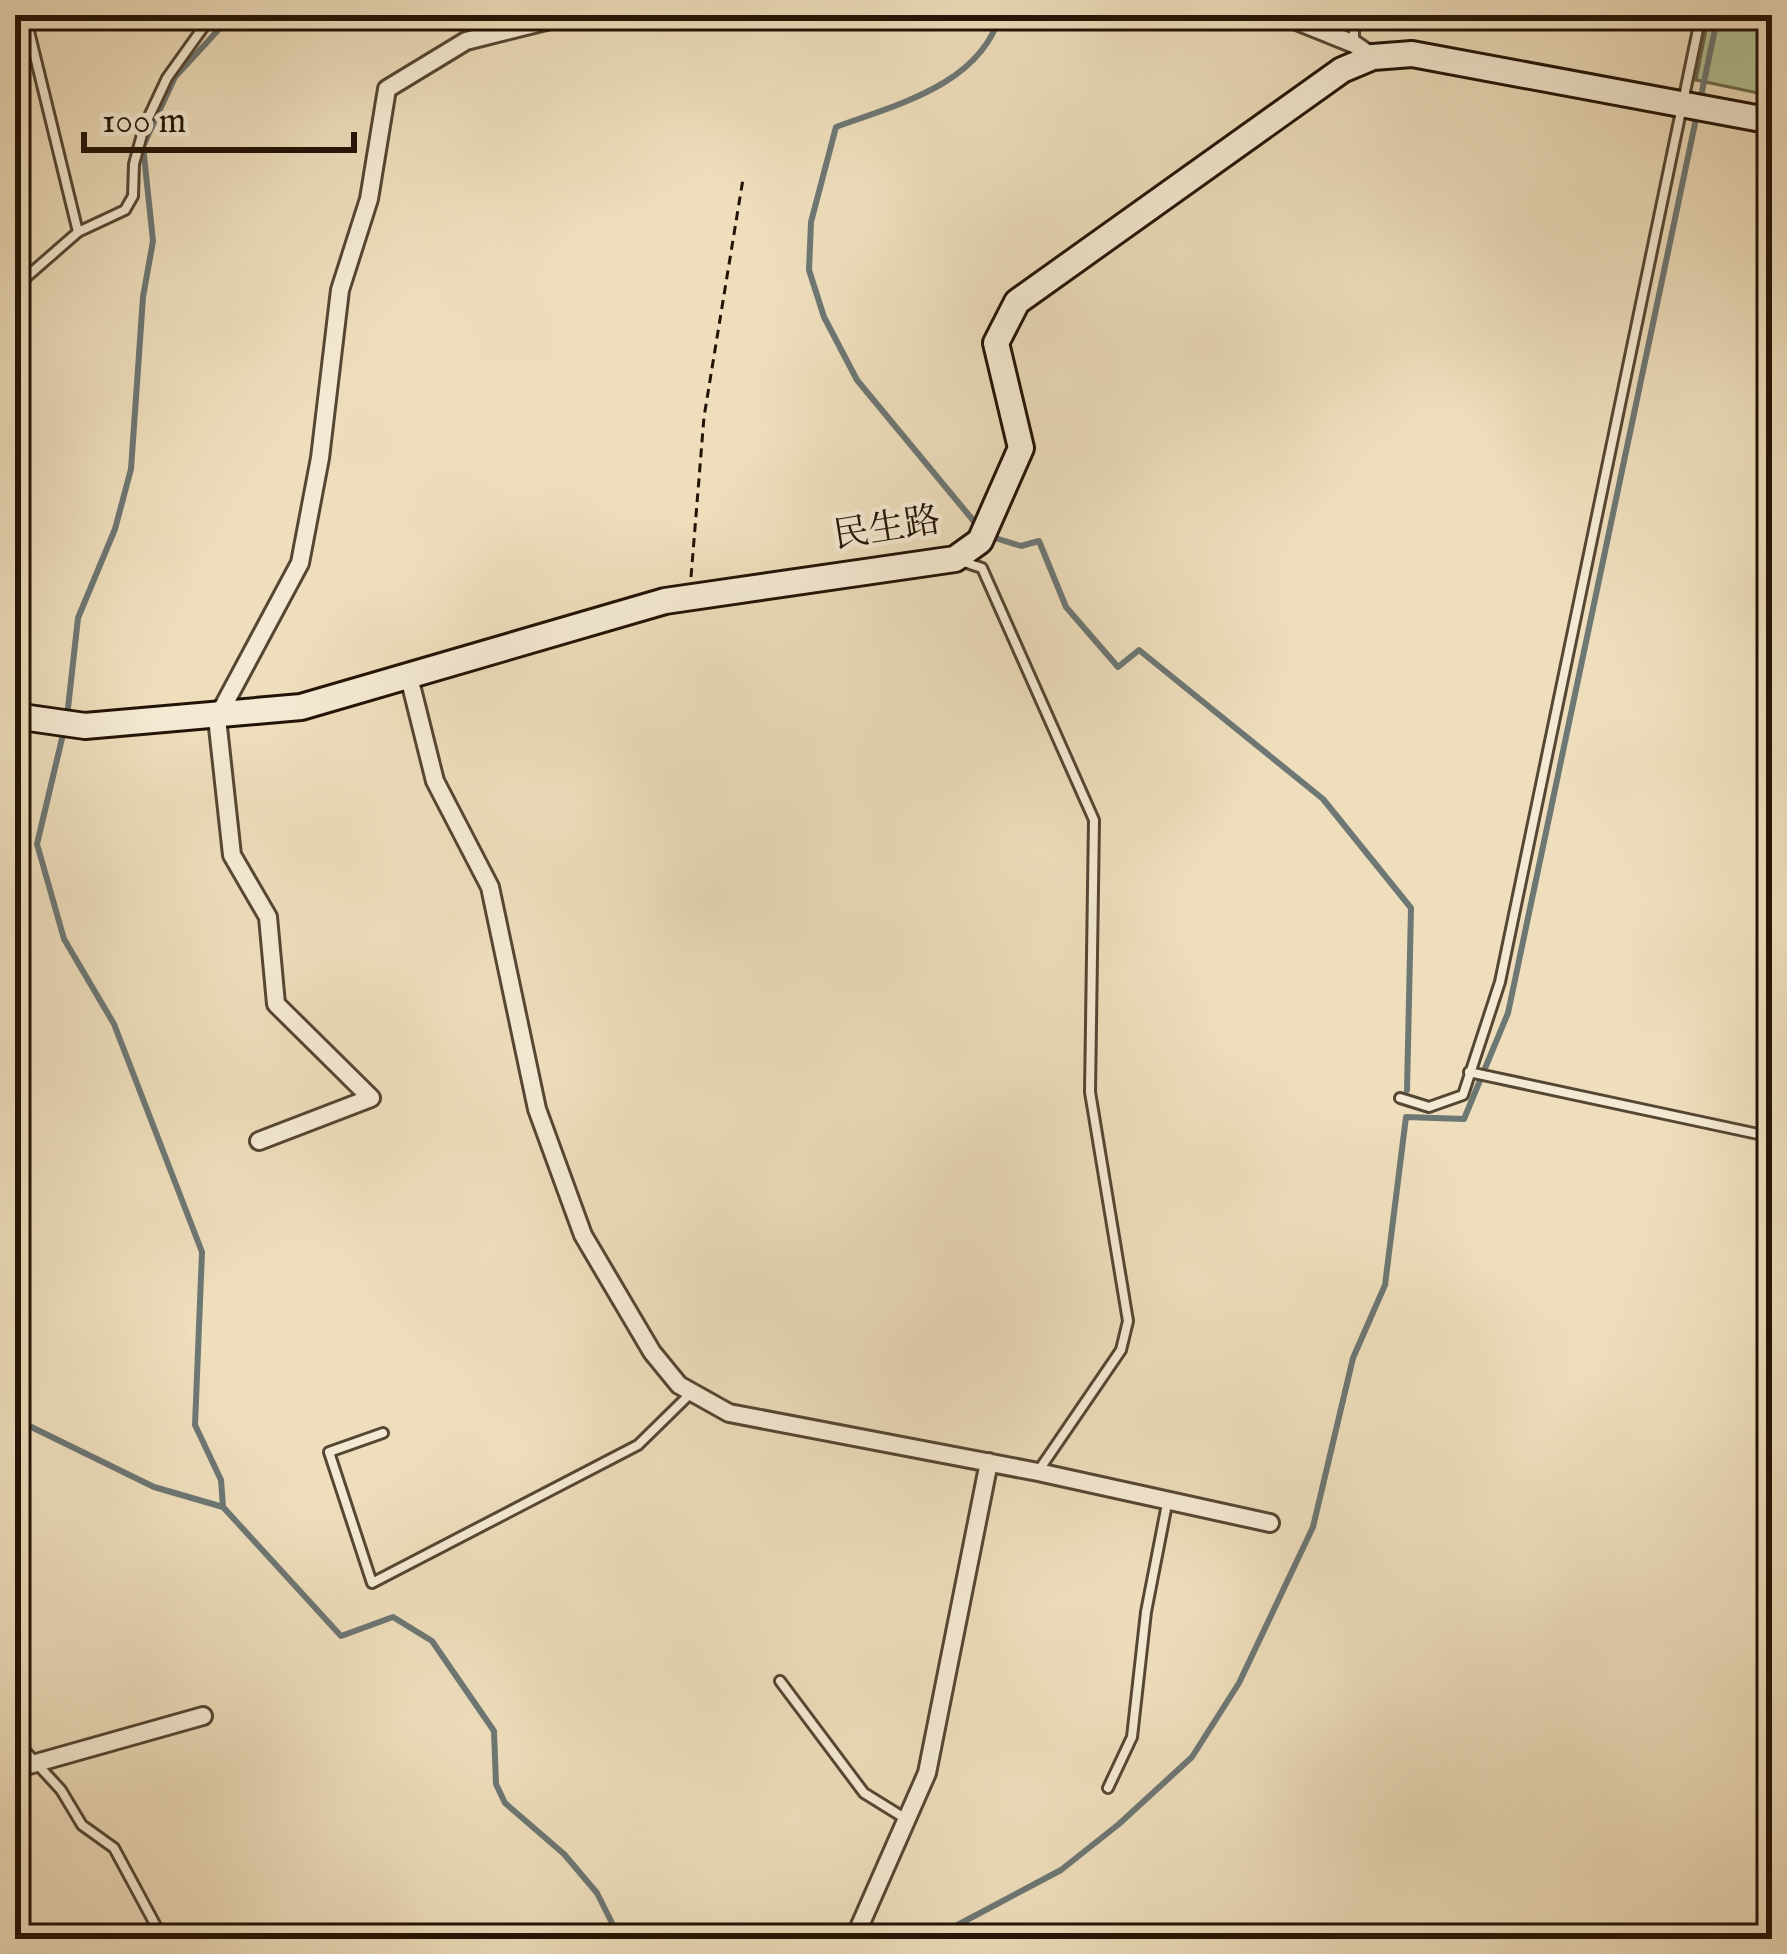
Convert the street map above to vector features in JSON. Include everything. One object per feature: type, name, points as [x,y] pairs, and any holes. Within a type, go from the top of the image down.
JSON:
[{"type":"street","points":[[259,1142],[371,1098],[276,1004],[268,917],[232,855],[217,718],[300,563],[320,458],[340,290],[352,237],[369,199],[386,89],[466,41],[570,15]]},
{"type":"street","points":[[1282,15],[1363,50]]},
{"type":"street","name":"民生路","points":[[15,716],[65,725],[217,718],[301,707],[690,597],[955,559],[980,541],[1021,448],[996,343],[1017,302],[1363,50],[1412,54],[1772,121]]},
{"type":"street","points":[[409,677],[435,781],[490,887],[537,1109],[583,1235],[652,1352],[688,1395],[729,1414],[989,1462],[1270,1523]]},
{"type":"street","points":[[854,1939],[908,1820],[931,1753],[989,1462]]},
{"type":"street","points":[[15,1769],[203,1716]]},
{"type":"lane","points":[[25,15],[78,232]]},
{"type":"lane","points":[[15,287],[78,232],[125,210],[133,196],[144,127],[167,78],[212,15]]},
{"type":"lane","points":[[1354,15],[1363,50]]},
{"type":"lane","points":[[1400,1098],[1429,1107],[1463,1095],[1500,982],[1701,15]]},
{"type":"lane","points":[[955,559],[982,568],[1094,820],[1090,1092],[1128,1321],[1121,1350],[1038,1472]]},
{"type":"lane","points":[[1469,1072],[1772,1137]]},
{"type":"lane","points":[[383,1432],[329,1452],[372,1583],[638,1445],[688,1395]]},
{"type":"lane","points":[[1108,1788],[1132,1737],[1146,1612],[1167,1500]]},
{"type":"lane","points":[[780,1681],[864,1793],[908,1820]]},
{"type":"lane","points":[[15,1740],[38,1763],[82,1826],[114,1848],[164,1939]]},
{"type":"path","points":[[690,597],[704,417],[743,179]]},
{"type":"green space","points":[[1709,15],[1772,15],[1772,96],[1696,80]]},
{"type":"waterway","points":[[67,717],[78,618],[115,529],[131,469],[143,297],[153,241],[143,146],[175,77],[232,15]]},
{"type":"waterway","points":[[977,525],[857,380],[824,317],[809,270],[811,222],[836,127],[909,100],[955,75],[990,39],[1000,15]]},
{"type":"waterway","points":[[1700,101],[1718,15]]},
{"type":"waterway","points":[[931,1939],[1061,1870],[1192,1757],[1239,1683],[1313,1527],[1353,1358],[1385,1285],[1406,1117],[1464,1119],[1508,1013],[1697,114]]},
{"type":"waterway","points":[[992,537],[1021,546],[1039,541],[1066,607],[1118,667],[1139,650],[1323,799],[1411,908],[1407,1090]]},
{"type":"waterway","points":[[64,730],[37,844],[64,939],[114,1024],[202,1252],[195,1425],[221,1480],[223,1507],[341,1636],[393,1617],[432,1641],[494,1731],[496,1784],[505,1803],[564,1854],[597,1893],[620,1939]]},
{"type":"waterway","points":[[15,1419],[154,1487],[223,1507]]}]
